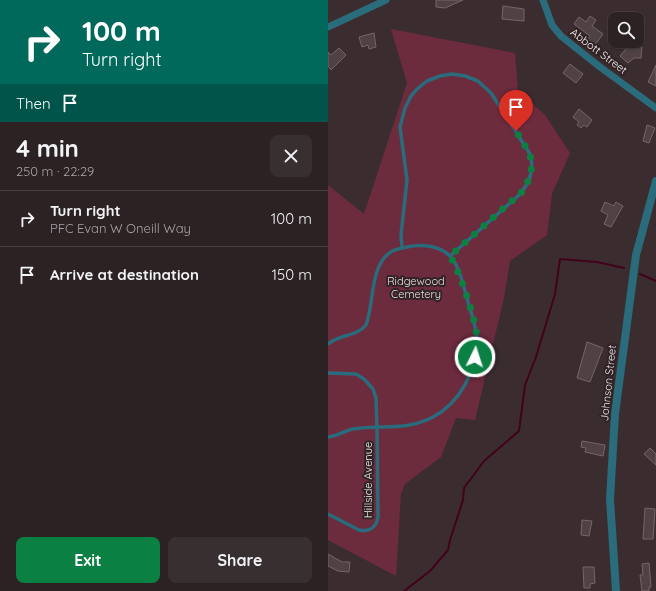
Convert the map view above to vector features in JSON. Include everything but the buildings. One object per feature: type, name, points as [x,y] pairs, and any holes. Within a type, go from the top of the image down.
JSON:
[{"type":"street","points":[[328,27],[386,0]]},
{"type":"street","name":"Abbott Street","points":[[543,0],[552,25],[561,36],[594,64],[656,108]]},
{"type":"street","name":"Johnson Street","points":[[616,591],[610,499],[615,414],[636,254],[656,181]]},
{"type":"lane","points":[[402,248],[401,235],[407,180],[400,127],[405,108],[414,92],[427,81],[440,76],[452,74],[465,76],[478,81],[491,93],[530,154],[532,162],[531,175],[524,190],[517,197],[450,256]]},
{"type":"lane","points":[[328,344],[339,337],[352,335],[361,331],[366,325],[378,267],[389,252],[415,245],[439,249],[450,256],[457,267],[474,325],[477,341],[471,371],[457,398],[446,409],[419,424],[404,427],[353,429],[328,438]]},
{"type":"lane","name":"Hillside Avenue","points":[[328,373],[356,374],[370,384],[373,389],[376,398],[378,517],[377,524],[372,529],[359,530],[328,514]]},
{"type":"green space","name":"Ridgewood Cemetery","points":[[391,29],[515,53],[518,90],[545,115],[570,153],[552,194],[547,235],[510,261],[504,298],[475,420],[456,418],[441,457],[405,484],[401,493],[396,576],[328,540],[328,185],[364,214],[407,83]]},
{"type":"waterway","points":[[404,591],[430,571],[448,550],[463,500],[464,488],[484,461],[519,431],[525,385],[536,357],[555,294],[560,259],[597,262],[624,268]]},
{"type":"waterway","points":[[640,274],[656,281]]},
{"type":"route","points":[[475,357],[477,341],[474,325],[457,267],[450,256],[524,190],[531,175],[532,162],[530,154],[516,131]]}]
